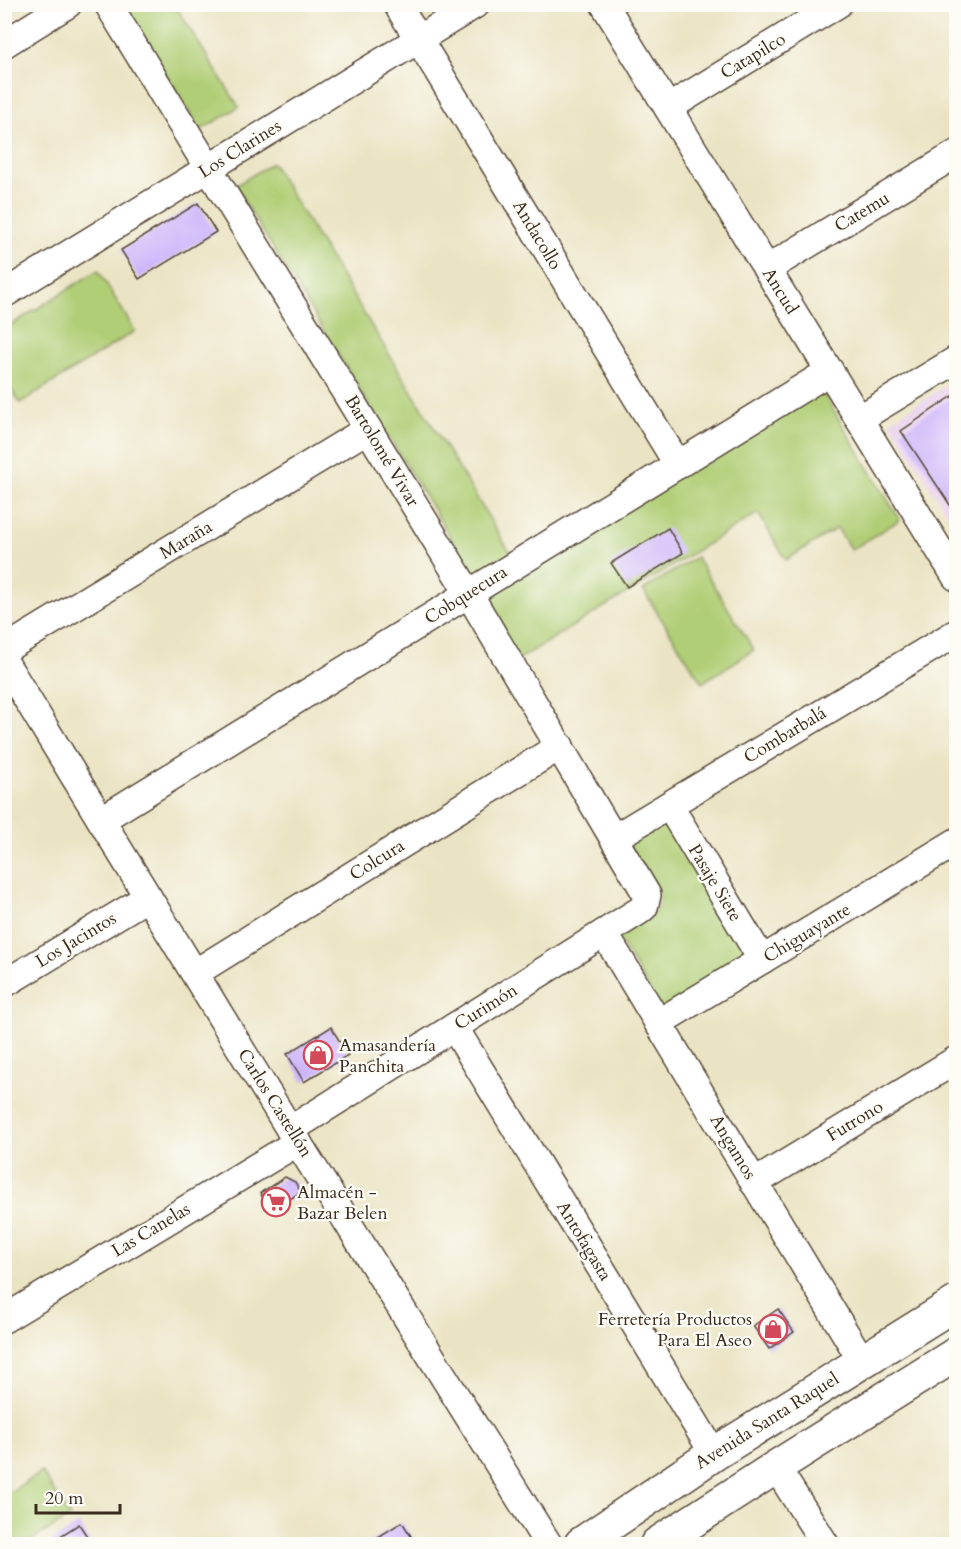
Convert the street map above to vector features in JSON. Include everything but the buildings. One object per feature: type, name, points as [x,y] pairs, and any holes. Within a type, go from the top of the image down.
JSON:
[{"type":"main road","name":"Avenida Santa Raquel","points":[[581,1545],[714,1454],[957,1303]]},
{"type":"main road","points":[[657,1545],[776,1467],[957,1354]]},
{"type":"street","points":[[4,44],[68,4]]},
{"type":"street","name":"Bartolomé Vivar","points":[[108,4],[469,594],[644,889],[647,901]]},
{"type":"street","name":"Andacollo","points":[[397,4],[678,465]]},
{"type":"street","name":"Los Clarines","points":[[4,294],[476,4]]},
{"type":"street","name":"Ancud","points":[[604,4],[957,577]]},
{"type":"street","name":"Catapilco","points":[[668,108],[838,4]]},
{"type":"street","name":"Catemu","points":[[767,269],[957,154]]},
{"type":"street","points":[[859,419],[957,360]]},
{"type":"street","name":"Cobquecura","points":[[101,820],[830,371]]},
{"type":"street","name":"Maraña","points":[[4,651],[368,429]]},
{"type":"street","name":"Combarbalá","points":[[614,838],[957,633]]},
{"type":"street","name":"Carlos Castellón","points":[[4,661],[294,1136],[548,1545]]},
{"type":"street","name":"Colcura","points":[[195,973],[560,746]]},
{"type":"street","name":"Pasaje Siete","points":[[669,805],[762,960]]},
{"type":"street","name":"Chiguayante","points":[[658,1023],[957,842]]},
{"type":"street","name":"Los Jacintos","points":[[4,984],[148,897]]},
{"type":"street","name":"Curimón","points":[[294,1136],[454,1027],[639,911],[647,901]]},
{"type":"street","name":"Angamos","points":[[604,933],[862,1361]]},
{"type":"street","name":"Antofagasta","points":[[454,1027],[714,1454]]},
{"type":"street","name":"Futrono","points":[[754,1183],[957,1060]]},
{"type":"street","name":"Las Canelas","points":[[4,1319],[294,1136]]},
{"type":"street","points":[[776,1467],[825,1545]]},
{"type":"shaded area","points":[[956,379],[956,529],[890,421]]},
{"type":"green space","points":[[123,5],[175,5],[239,107],[201,130]]},
{"type":"green space","points":[[272,163],[513,557],[476,579],[235,186]]},
{"type":"green space","points":[[98,270],[135,331],[20,403],[5,378],[5,329]]},
{"type":"green space","points":[[817,383],[900,520],[851,550],[837,528],[786,560],[758,513],[516,661],[474,592]]},
{"type":"green space","points":[[696,557],[754,650],[702,683],[643,590]]},
{"type":"green space","points":[[666,816],[754,960],[664,1014],[616,935],[658,909],[660,897],[626,840]]},
{"type":"green space","points":[[42,1472],[70,1517],[25,1544],[5,1544],[5,1495]]},
{"type":"place","name":"Amasandería Panchita","points":[[318,1055]]},
{"type":"place","name":"Almacén - Bazar Belen","points":[[276,1202]]},
{"type":"place","name":"Ferretería Productos Para El Aseo","points":[[773,1329]]}]
